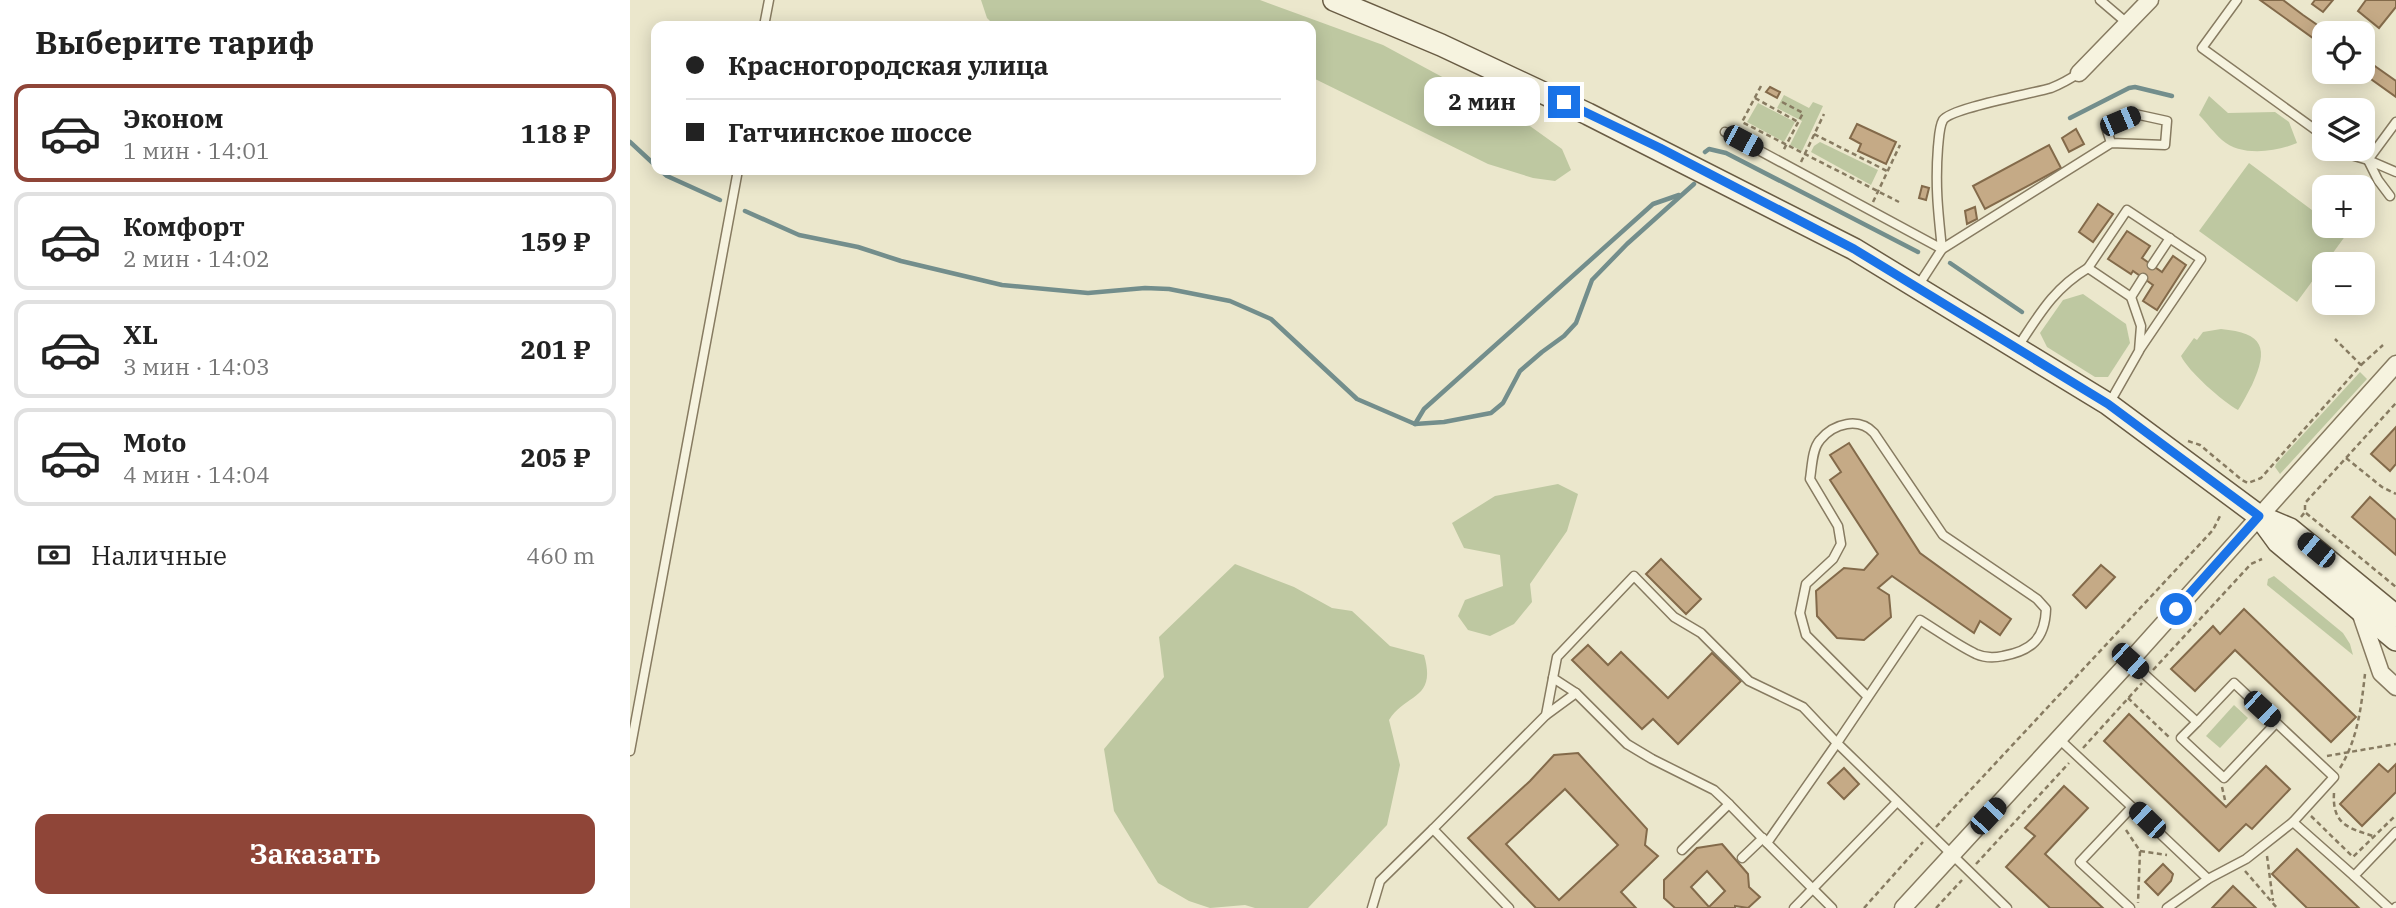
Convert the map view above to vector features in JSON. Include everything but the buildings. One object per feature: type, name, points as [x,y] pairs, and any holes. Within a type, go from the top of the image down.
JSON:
[{"type":"main road","points":[[1334,0],[1441,45],[1660,148],[1854,249],[2108,404],[2259,516],[2290,529],[2396,616]]},
{"type":"main road","points":[[2259,516],[2278,542],[2396,640]]},
{"type":"street","points":[[2079,73],[2150,0]]},
{"type":"street","points":[[1903,908],[2130,661],[2396,364]]},
{"type":"street","points":[[2359,609],[2381,673],[2396,687]]},
{"type":"lane","points":[[765,21],[769,0]]},
{"type":"lane","points":[[2100,0],[2128,24]]},
{"type":"lane","points":[[2237,0],[2202,48],[2312,127]]},
{"type":"lane","points":[[1942,249],[1935,189],[1943,120],[1970,106],[1986,105],[2053,87],[2079,73]]},
{"type":"lane","points":[[1917,287],[1942,249],[2110,143],[2165,145],[2167,121],[2135,114],[2106,127],[2110,143]]},
{"type":"lane","points":[[2375,150],[2396,122]]},
{"type":"lane","points":[[1725,132],[1942,249]]},
{"type":"lane","points":[[2368,161],[2390,196]]},
{"type":"lane","points":[[2370,161],[2396,172]]},
{"type":"lane","points":[[630,751],[737,175]]},
{"type":"lane","points":[[2017,348],[2047,303],[2067,281],[2088,268],[2127,210],[2201,259],[2139,351],[2108,404]]},
{"type":"lane","points":[[2152,265],[2170,238]]},
{"type":"lane","points":[[2088,268],[2131,297],[2141,326],[2139,351]]},
{"type":"lane","points":[[2131,297],[2143,278]]},
{"type":"lane","points":[[1742,858],[1765,841],[1837,743],[1920,620],[1978,655],[1993,658],[2022,653],[2035,643],[2046,624],[2046,609],[2037,599],[1943,535],[1874,433],[1867,426],[1855,422],[1840,426],[1820,439],[1815,449],[1810,478],[1838,526],[1841,544],[1833,559],[1806,584],[1800,614],[1806,635],[1867,696]]},
{"type":"lane","points":[[1546,715],[1557,657],[1634,576],[1674,617],[1701,633],[1749,681],[1803,707],[2007,908]]},
{"type":"lane","points":[[2130,661],[2197,722]]},
{"type":"lane","points":[[1553,678],[1576,693],[1627,744],[1714,790],[1832,908]]},
{"type":"lane","points":[[2167,908],[2208,879],[2238,863],[2293,822],[2334,778],[2234,683],[2181,738],[2224,778],[2276,723]]},
{"type":"lane","points":[[1372,908],[1380,881],[1546,715],[1576,693]]},
{"type":"lane","points":[[2059,738],[2208,879]]},
{"type":"lane","points":[[1794,908],[1897,802]]},
{"type":"lane","points":[[1682,849],[1729,804]]},
{"type":"lane","points":[[2132,807],[2080,862],[2132,908]]},
{"type":"lane","points":[[2293,822],[2389,908]]},
{"type":"lane","points":[[1433,829],[1509,908]]},
{"type":"lane","points":[[2354,876],[2396,832]]},
{"type":"path","points":[[1761,86],[1742,122],[1899,202]]},
{"type":"path","points":[[1755,98],[1798,122]]},
{"type":"path","points":[[1778,160],[1803,113],[1782,102]]},
{"type":"path","points":[[1797,170],[1824,114]]},
{"type":"path","points":[[1814,134],[1887,171]]},
{"type":"path","points":[[1870,208],[1900,145]]},
{"type":"path","points":[[2335,339],[2361,365]]},
{"type":"path","points":[[2200,445],[2242,480],[2255,482],[2361,365],[2383,345]]},
{"type":"path","points":[[2299,520],[2305,512],[2305,503],[2396,402]]},
{"type":"path","points":[[2346,458],[2382,487],[2396,494]]},
{"type":"path","points":[[2299,503],[2305,507]]},
{"type":"path","points":[[2305,512],[2396,587]]},
{"type":"path","points":[[1864,908],[1930,833],[2213,530],[2221,514]]},
{"type":"path","points":[[1936,908],[2251,564],[2262,559]]},
{"type":"path","points":[[2365,671],[2360,721],[2348,754],[2334,778],[2333,808],[2343,825],[2373,836]]},
{"type":"path","points":[[2314,758],[2396,744]]},
{"type":"path","points":[[2132,807],[2125,828],[2140,851],[2138,904],[2132,908]]},
{"type":"path","points":[[2304,810],[2353,857],[2396,816]]},
{"type":"path","points":[[2267,842],[2273,901]]},
{"type":"path","points":[[2140,851],[2167,855],[2176,848]]},
{"type":"path","points":[[2238,863],[2277,908]]},
{"type":"green space","points":[[981,0],[1260,0],[1383,45],[1520,119],[1562,149],[1571,170],[1555,181],[1533,178],[1488,164],[1316,79],[1316,21],[990,21]]},
{"type":"green space","points":[[1784,95],[1809,108],[1813,102],[1823,106],[1802,151],[1790,145],[1802,121],[1777,108]]},
{"type":"green space","points":[[2209,96],[2228,113],[2275,112],[2289,122],[2297,143],[2279,149],[2259,151],[2230,145],[2199,115]]},
{"type":"green space","points":[[1758,103],[1795,122],[1784,142],[1747,122]]},
{"type":"green space","points":[[1820,142],[1878,170],[1871,185],[1811,152]]},
{"type":"green space","points":[[2249,163],[2312,210],[2312,238],[2344,238],[2334,252],[2312,252],[2312,281],[2297,302],[2199,231]]},
{"type":"green space","points":[[2083,294],[2126,324],[2130,343],[2108,377],[2095,377],[2047,347],[2040,333],[2063,300]]},
{"type":"green space","points":[[2221,329],[2246,334],[2259,345],[2261,352],[2252,385],[2238,410],[2207,386],[2181,356],[2194,338],[2197,340],[2203,332]]},
{"type":"green space","points":[[2360,372],[2367,379],[2280,474],[2276,464]]},
{"type":"green space","points":[[1558,484],[1578,494],[1567,531],[1530,584],[1532,602],[1514,624],[1490,636],[1468,630],[1458,616],[1465,600],[1503,586],[1500,555],[1464,548],[1452,523],[1495,496]]},
{"type":"green space","points":[[1235,564],[1294,587],[1332,608],[1352,611],[1390,646],[1424,655],[1427,670],[1423,688],[1389,720],[1400,765],[1387,825],[1308,908],[1255,908],[1245,905],[1210,908],[1189,901],[1158,883],[1114,811],[1104,749],[1164,677],[1159,637]]},
{"type":"green space","points":[[2274,576],[2343,633],[2353,655],[2267,585],[2268,579]]},
{"type":"green space","points":[[2234,705],[2248,718],[2220,748],[2206,736]]},
{"type":"waterway","points":[[2070,118],[2129,88],[2172,96]]},
{"type":"waterway","points":[[630,142],[651,161]]},
{"type":"waterway","points":[[1705,152],[1709,149],[1726,153],[1918,252]]},
{"type":"waterway","points":[[666,175],[720,200]]},
{"type":"waterway","points":[[745,211],[799,235],[858,247],[901,261],[1002,285],[1088,293],[1145,288],[1169,289],[1230,301],[1271,319],[1357,399],[1415,424],[1444,422],[1491,413],[1503,403],[1520,371],[1576,323],[1592,280],[1627,244],[1694,184]]},
{"type":"waterway","points":[[1415,424],[1424,409],[1653,204],[1679,195]]},
{"type":"waterway","points":[[1950,263],[2022,312]]},
{"type":"route","points":[[1564,102],[1660,148],[1854,249],[2108,404],[2259,516],[2176,609]]}]
